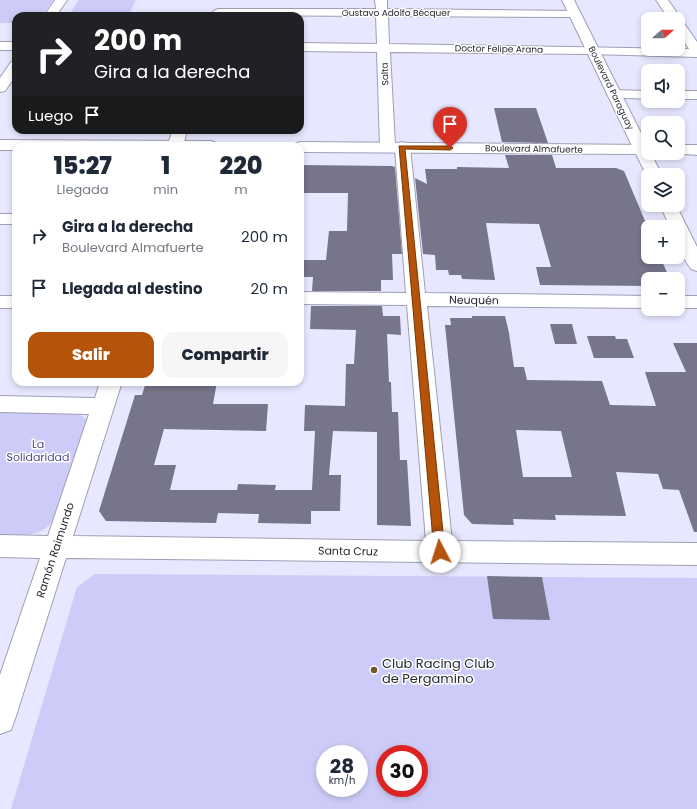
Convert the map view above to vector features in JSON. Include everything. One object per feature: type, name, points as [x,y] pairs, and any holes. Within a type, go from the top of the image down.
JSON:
[{"type":"street","points":[[53,12],[61,0]]},
{"type":"street","points":[[219,12],[223,0]]},
{"type":"street","name":"Boulevard Paraguay","points":[[568,0],[614,94],[641,143]]},
{"type":"street","points":[[662,0],[670,12]]},
{"type":"street","name":"Gustavo Adolfo Bécquer","points":[[259,12],[382,6],[574,14]]},
{"type":"street","name":"Salta","points":[[382,6],[383,48],[415,299],[440,552]]},
{"type":"street","points":[[685,34],[697,52]]},
{"type":"street","points":[[0,46],[12,46]]},
{"type":"street","name":"Doctor Felipe Arana","points":[[304,47],[697,52]]},
{"type":"street","points":[[0,88],[12,71]]},
{"type":"street","points":[[614,94],[641,94]]},
{"type":"street","points":[[685,95],[697,95]]},
{"type":"street","points":[[0,145],[12,145]]},
{"type":"street","name":"Boulevard Almafuerte","points":[[304,147],[641,150]]},
{"type":"street","points":[[685,150],[697,150]]},
{"type":"street","points":[[671,212],[697,265]]},
{"type":"street","points":[[0,219],[12,219]]},
{"type":"street","name":"Neuquén","points":[[304,298],[641,302]]},
{"type":"street","points":[[0,302],[12,302]]},
{"type":"street","points":[[685,302],[697,302]]},
{"type":"street","name":"Ramón Raimundo","points":[[0,719],[110,386]]},
{"type":"street","points":[[0,404],[103,406]]},
{"type":"street","name":"Santa Cruz","points":[[0,546],[697,554]]},
{"type":"green space","points":[[0,0],[53,0],[45,12],[12,12],[12,23],[0,23]]},
{"type":"green space","points":[[79,0],[136,0],[130,12],[71,12]]},
{"type":"green space","name":"La Solidaridad","points":[[0,413],[74,413],[82,416],[86,420],[86,426],[55,517],[50,524],[38,532],[23,535],[0,535]]},
{"type":"green space","name":"Club Racing Club de Pergamino","points":[[95,574],[697,578],[697,809],[11,809],[77,587]]},
{"type":"building","points":[[494,108],[536,108],[548,143],[502,142]]},
{"type":"building","points":[[505,155],[552,155],[556,168],[616,168],[624,171],[645,220],[641,220],[641,264],[663,264],[667,272],[641,272],[641,286],[540,285],[536,267],[551,267],[539,224],[486,223],[495,280],[462,279],[461,275],[449,275],[448,270],[436,270],[435,255],[423,254],[415,178],[427,184],[425,169],[457,169],[457,167],[509,168]]},
{"type":"building","points":[[304,165],[395,167],[402,254],[392,254],[393,280],[381,280],[381,291],[312,291],[313,277],[304,277],[304,260],[326,260],[329,231],[347,231],[348,193],[304,193]]},
{"type":"building","points":[[311,306],[382,306],[383,316],[400,316],[401,335],[387,334],[389,382],[391,382],[392,412],[398,412],[400,460],[407,460],[411,526],[377,525],[377,432],[333,431],[329,475],[341,475],[340,511],[311,511],[311,524],[258,523],[259,514],[218,513],[216,523],[106,521],[99,511],[135,395],[142,395],[145,386],[216,386],[213,404],[268,404],[266,431],[164,429],[154,465],[176,465],[170,490],[237,490],[238,484],[276,485],[275,490],[312,490],[315,431],[304,431],[305,405],[345,406],[346,364],[354,364],[356,330],[310,329]]},
{"type":"building","points":[[472,316],[505,316],[514,367],[524,367],[527,380],[602,381],[610,405],[656,406],[645,372],[686,372],[673,343],[697,343],[697,532],[694,532],[679,490],[663,489],[658,474],[616,472],[626,516],[555,515],[556,520],[513,519],[514,525],[472,524],[464,515],[445,325],[451,325],[450,318],[472,318]],"holes":[[[516,430],[561,431],[572,477],[523,477]]]},
{"type":"building","points":[[550,324],[572,324],[577,344],[555,344]]},
{"type":"building","points":[[587,336],[615,336],[616,339],[627,339],[634,358],[594,358]]},
{"type":"building","points":[[487,576],[542,577],[550,620],[493,619]]},
{"type":"place","name":"Club Racing Club de Pergamino","points":[[374,670]]},
{"type":"route","points":[[440,552],[415,299],[402,147],[450,148]]}]
